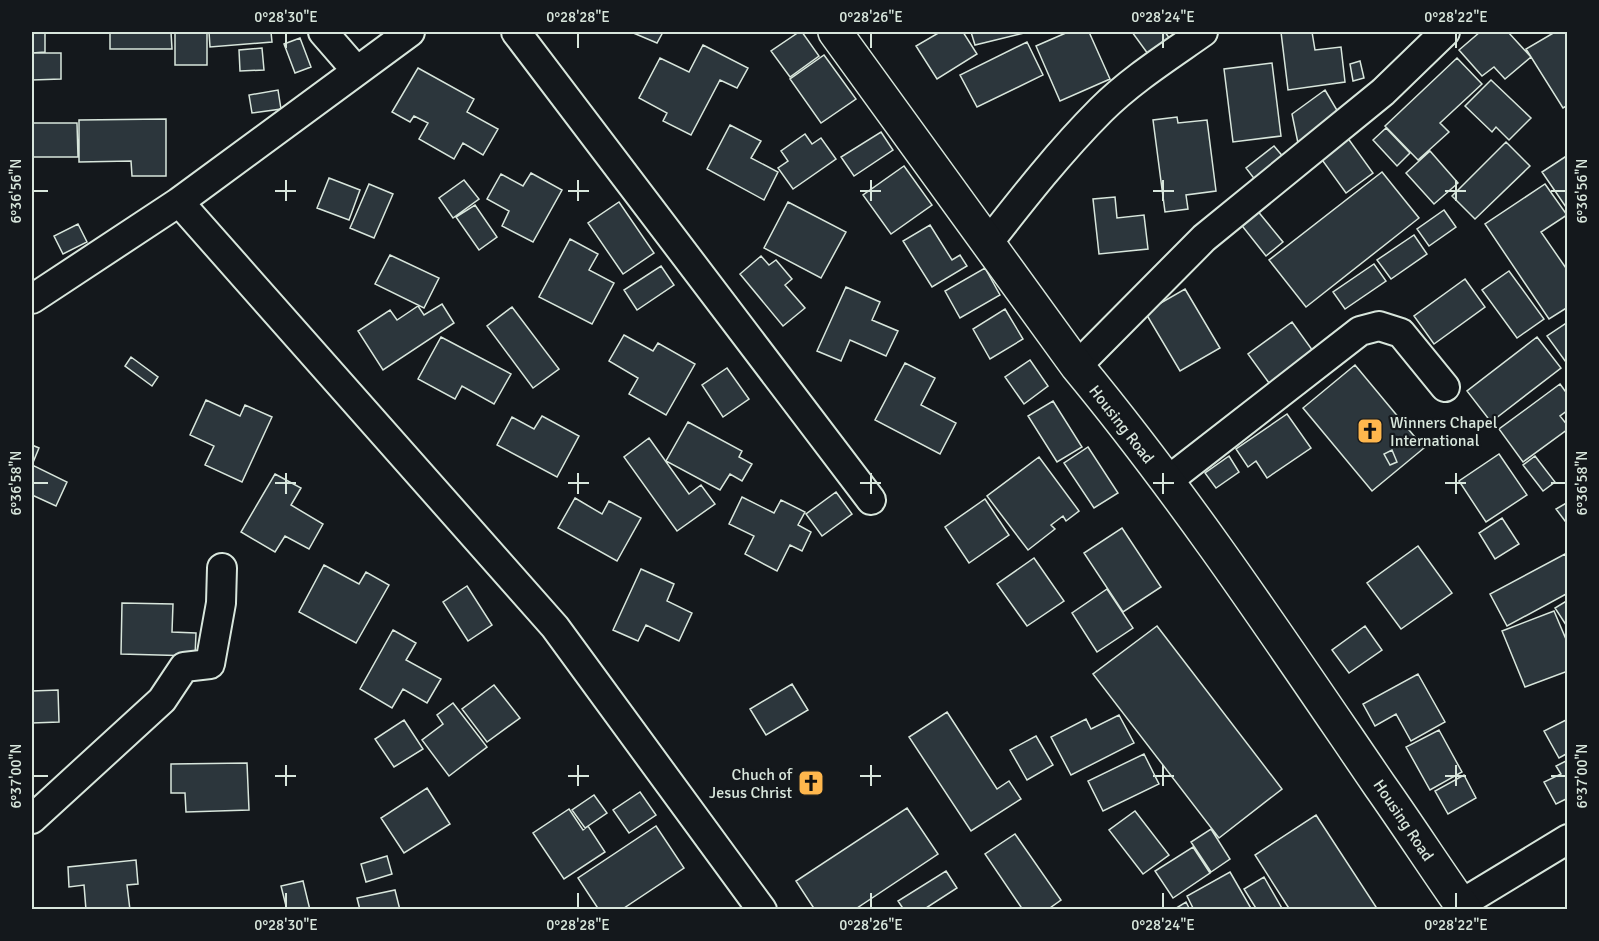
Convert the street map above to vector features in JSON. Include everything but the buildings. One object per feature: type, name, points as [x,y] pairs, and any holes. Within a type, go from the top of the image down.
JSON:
[{"type":"street","points":[[323,32],[356,70]]},
{"type":"street","points":[[32,299],[179,202],[410,32]]},
{"type":"street","points":[[516,32],[871,500]]},
{"type":"street","name":"Housing Road","points":[[835,32],[1077,366],[1166,482],[1274,631],[1463,907]]},
{"type":"street","points":[[988,243],[1056,158],[1102,109],[1203,32]]},
{"type":"street","points":[[1077,366],[1204,238],[1383,92],[1445,32]]},
{"type":"street","points":[[179,202],[555,627],[762,909]]},
{"type":"street","points":[[1166,482],[1360,332],[1379,326],[1401,333],[1445,387]]},
{"type":"street","points":[[32,819],[162,700],[184,667],[210,664],[221,603],[222,568]]},
{"type":"street","points":[[1463,907],[1568,839]]},
{"type":"place","name":"Winners Chapel International","points":[[1370,431]]},
{"type":"place","name":"Chuch of Jesus Christ","points":[[811,783]]}]
